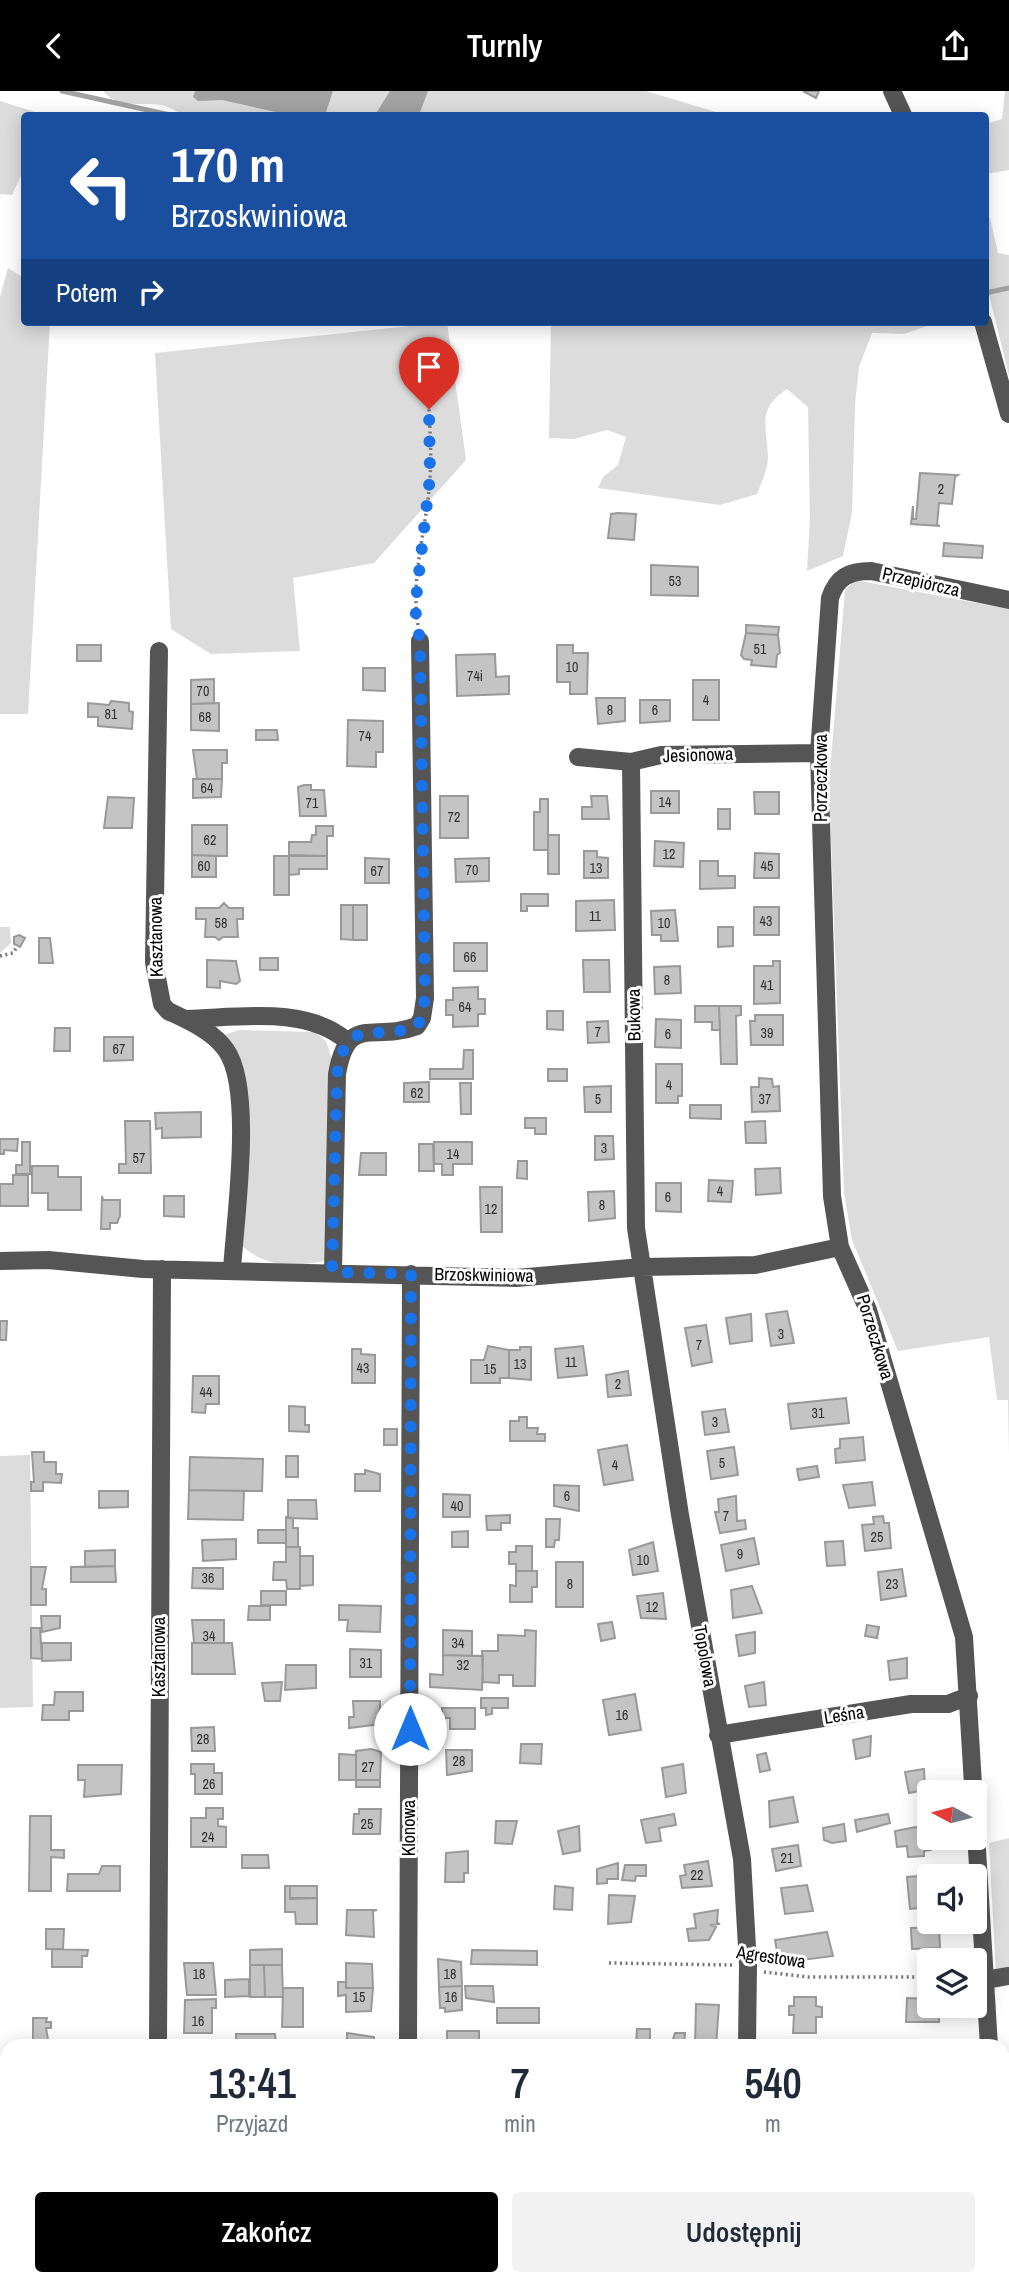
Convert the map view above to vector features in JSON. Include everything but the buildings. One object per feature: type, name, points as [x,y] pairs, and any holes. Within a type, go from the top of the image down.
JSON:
[{"type":"street","points":[[892,91],[902,112]]},
{"type":"street","points":[[984,326],[1009,414]]},
{"type":"street","name":"Przepiórcza","points":[[827,623],[835,585],[854,571],[871,571],[1009,600]]},
{"type":"street","name":"Porzeczkowa","points":[[827,623],[819,753],[832,1196],[840,1247],[867,1310],[964,1637],[983,1948]]},
{"type":"street","points":[[332,1272],[337,1074],[342,1050],[347,1041],[362,1034],[408,1030],[417,1026],[422,1018],[425,997],[420,641]]},
{"type":"street","name":"Kasztanowa","points":[[159,651],[154,962],[162,1004],[168,1011],[186,1019],[219,1042],[234,1064],[239,1082],[240,1116],[232,1270]]},
{"type":"street","name":"Jesionowa","points":[[578,757],[631,762],[661,755],[819,753]]},
{"type":"street","name":"Bukowa","points":[[631,762],[636,1228],[642,1267]]},
{"type":"street","points":[[186,1019],[294,1018],[336,1032],[347,1041]]},
{"type":"street","name":"Brzoskwiniowa","points":[[0,1261],[48,1259],[162,1269],[516,1278],[642,1267],[755,1265],[792,1260],[840,1247]]},
{"type":"street","name":"Topolowa","points":[[642,1267],[718,1735],[742,1859],[748,1965],[747,2039]]},
{"type":"street","name":"Kasztanowa","points":[[158,2039],[162,1269]]},
{"type":"street","name":"Klonowa","points":[[408,2039],[411,1274]]},
{"type":"street","name":"Leśna","points":[[718,1735],[911,1704],[948,1704],[969,1696]]},
{"type":"street","points":[[987,1980],[1009,1976]]},
{"type":"street","name":"Porzeczkowa","points":[[987,2013],[989,2039]]},
{"type":"path","points":[[420,641],[415,608],[430,477],[428,387]]},
{"type":"path","points":[[0,956],[13,953],[17,947]]},
{"type":"path","name":"Agrestowa","points":[[609,1963],[748,1965],[777,1976],[917,1977]]},
{"type":"shaded area","points":[[103,91],[646,91],[716,112],[178,112],[160,105],[126,103]]},
{"type":"shaded area","points":[[195,91],[333,91],[326,112],[276,112],[222,100],[198,101],[193,97]]},
{"type":"shaded area","points":[[390,91],[428,91],[420,112],[377,112]]},
{"type":"shaded area","points":[[1005,91],[1009,91],[1009,170],[989,173],[989,123],[1002,119]]},
{"type":"shaded area","points":[[0,101],[35,112],[21,112],[21,176],[12,195],[0,194]]},
{"type":"shaded area","points":[[989,218],[998,253],[1009,255],[1009,376],[989,294]]},
{"type":"shaded area","points":[[8,268],[21,276],[21,326],[50,326],[28,714],[0,714],[0,297]]},
{"type":"shaded area","points":[[409,326],[448,326],[466,460],[374,563],[293,578],[300,651],[211,654],[171,629],[155,353]]},
{"type":"shaded area","points":[[551,326],[927,326],[904,334],[872,333],[859,367],[855,404],[852,512],[843,556],[807,571],[810,518],[808,407],[787,389],[771,404],[765,419],[768,462],[757,494],[720,505],[598,488],[603,477],[618,465],[626,437],[607,430],[574,439],[549,438]]},
{"type":"shaded area","points":[[855,580],[1009,609],[1009,1456],[1008,1400],[997,1400],[989,1337],[898,1351],[852,1240],[844,1193],[829,784],[845,590]]},
{"type":"shaded area","points":[[0,927],[10,927],[11,943],[0,953]]},
{"type":"shaded area","points":[[239,1030],[315,1032],[326,1041],[332,1060],[328,1253],[324,1261],[288,1265],[267,1261],[257,1257],[238,1242],[241,1068],[234,1047],[224,1035]]},
{"type":"shaded area","points":[[30,1455],[33,1707],[0,1708],[0,1456]]},
{"type":"shaded area","points":[[1009,1838],[1009,1972],[996,1974],[989,1843]]},
{"type":"waterway","points":[[62,91],[156,112]]},
{"type":"waterway","points":[[989,292],[1009,288]]},
{"type":"route","points":[[410,1729],[411,1274],[332,1272],[337,1074],[342,1050],[347,1041],[362,1034],[408,1030],[417,1026],[422,1018],[425,997],[420,641],[415,608],[430,477],[429,409]]}]
